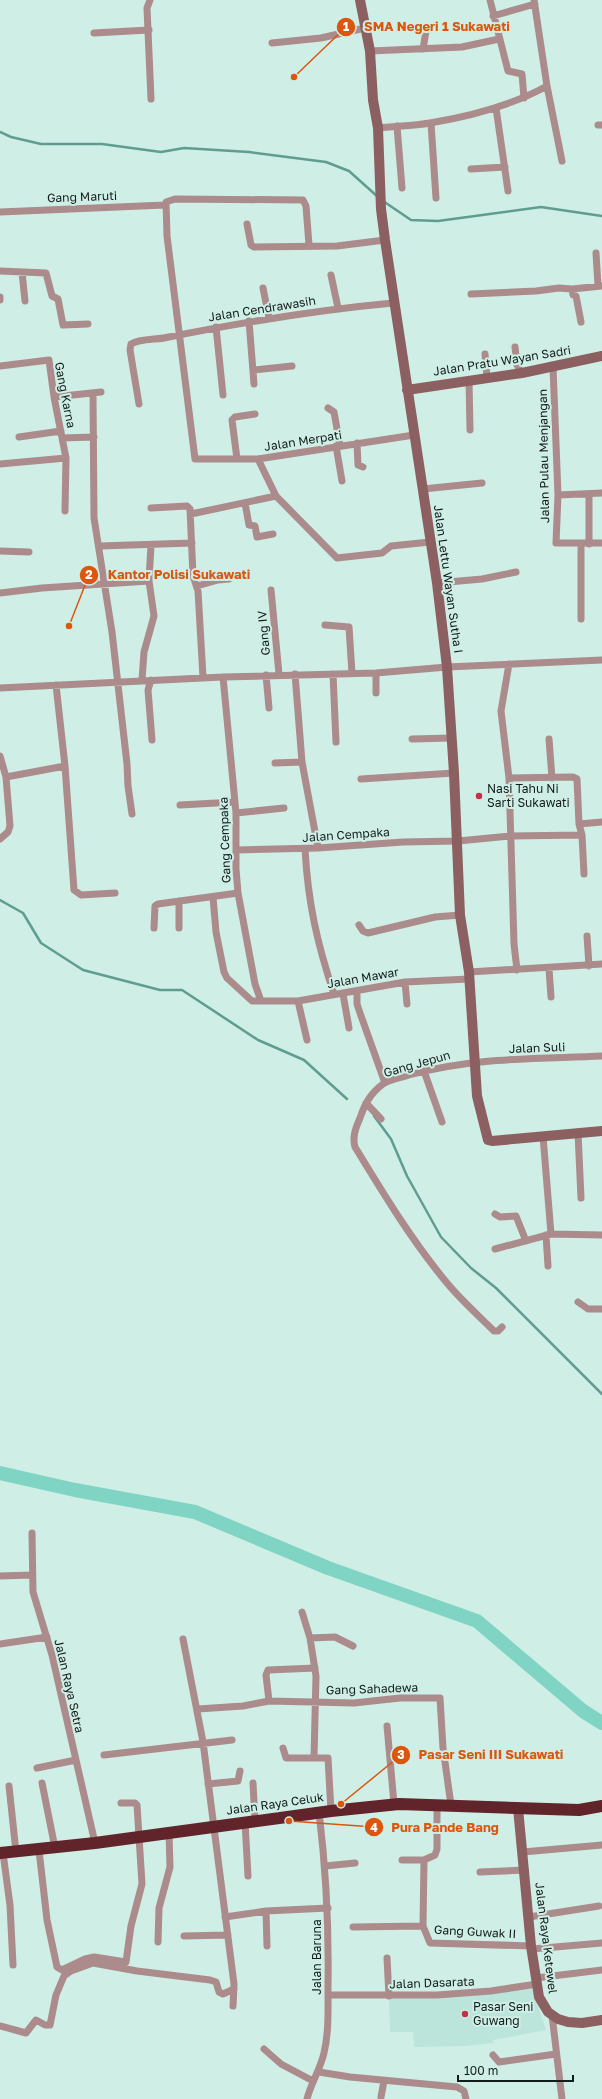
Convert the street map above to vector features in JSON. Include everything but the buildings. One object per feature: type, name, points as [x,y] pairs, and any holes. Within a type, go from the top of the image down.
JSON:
[{"type":"highway","name":"Jalan Raya Celuk","points":[[1,1853],[39,1850],[325,1811],[394,1804],[437,1804],[580,1810],[602,1806]]},
{"type":"street","points":[[150,0],[147,8],[151,99]]},
{"type":"street","name":"Jalan Lettu Wayan Sutha I","points":[[360,0],[370,51],[373,100],[378,128],[381,209],[393,303],[437,583],[447,667],[458,841],[460,915],[469,975],[476,1096],[488,1140],[498,1142],[543,1136]]},
{"type":"street","points":[[490,0],[508,71],[522,74],[524,98]]},
{"type":"street","points":[[493,16],[534,2],[547,86],[562,161]]},
{"type":"street","points":[[272,43],[321,38],[365,28]]},
{"type":"street","points":[[94,33],[149,30]]},
{"type":"street","points":[[423,49],[426,31]]},
{"type":"street","points":[[370,51],[462,48],[499,39]]},
{"type":"street","points":[[378,128],[430,123],[496,108],[524,98],[547,86]]},
{"type":"street","points":[[496,108],[508,191]]},
{"type":"street","points":[[430,123],[436,198]]},
{"type":"street","points":[[398,126],[402,188]]},
{"type":"street","points":[[471,169],[505,167]]},
{"type":"street","name":"Gang Maruti","points":[[0,212],[166,205],[166,202],[175,199],[303,200],[306,206],[309,245]]},
{"type":"street","points":[[166,205],[167,236],[181,335]]},
{"type":"street","points":[[247,224],[251,245],[254,247],[309,245],[336,246],[385,240]]},
{"type":"street","points":[[471,294],[536,291],[559,288],[572,289],[600,286],[596,253]]},
{"type":"street","points":[[0,271],[47,273],[52,296],[58,298],[63,325],[88,324]]},
{"type":"street","points":[[22,272],[25,302]]},
{"type":"street","points":[[332,275],[338,308]]},
{"type":"street","points":[[263,288],[269,318]]},
{"type":"street","points":[[572,289],[573,296],[576,296],[581,322]]},
{"type":"street","name":"Jalan Cendrawasih","points":[[139,404],[130,350],[131,344],[134,342],[181,335],[249,321],[338,308],[393,303]]},
{"type":"street","points":[[249,321],[254,384]]},
{"type":"street","points":[[216,327],[223,395]]},
{"type":"street","name":"Jalan Merpati","points":[[181,335],[195,459],[258,459],[414,435]]},
{"type":"street","points":[[515,347],[517,365],[522,373]]},
{"type":"street","points":[[486,354],[487,378]]},
{"type":"street","name":"Jalan Pratu Wayan Sadri","points":[[407,390],[553,368],[602,356]]},
{"type":"street","name":"Gang Karna","points":[[0,366],[49,359],[54,397],[66,458],[65,511]]},
{"type":"street","points":[[253,370],[292,366]]},
{"type":"street","name":"Jalan Pulau Menjangan","points":[[553,368],[558,495],[556,543],[581,544]]},
{"type":"street","points":[[470,380],[470,430]]},
{"type":"street","points":[[54,397],[101,392]]},
{"type":"street","points":[[93,394],[94,518],[100,546],[112,632],[132,814]]},
{"type":"street","points":[[328,408],[334,412],[342,480]]},
{"type":"street","points":[[237,459],[232,420],[235,417],[255,414]]},
{"type":"street","points":[[19,437],[62,435],[94,437]]},
{"type":"street","points":[[357,443],[358,465],[363,467]]},
{"type":"street","points":[[0,464],[66,458]]},
{"type":"street","points":[[258,459],[276,496],[337,558],[382,553],[390,546],[430,542]]},
{"type":"street","points":[[423,489],[482,483]]},
{"type":"street","points":[[558,495],[602,493]]},
{"type":"street","points":[[589,494],[589,544]]},
{"type":"street","points":[[191,514],[276,496]]},
{"type":"street","points":[[245,503],[249,524],[255,526],[257,536],[273,534]]},
{"type":"street","points":[[151,508],[189,507],[191,514],[194,576],[197,586],[203,678]]},
{"type":"street","points":[[100,546],[192,543]]},
{"type":"street","points":[[582,619],[581,544],[602,543]]},
{"type":"street","points":[[142,680],[144,652],[154,616],[150,581],[151,545]]},
{"type":"street","points":[[0,551],[29,552]]},
{"type":"street","points":[[437,583],[482,579],[516,572]]},
{"type":"street","points":[[197,586],[218,580],[229,579]]},
{"type":"street","points":[[0,593],[104,583],[150,581]]},
{"type":"street","name":"Gang IV","points":[[271,590],[279,674]]},
{"type":"street","points":[[325,625],[347,625],[349,628],[352,673]]},
{"type":"street","points":[[0,688],[279,674],[376,673],[447,667],[602,660]]},
{"type":"street","points":[[509,664],[501,711],[509,778],[514,944],[517,970]]},
{"type":"street","points":[[376,673],[376,693]]},
{"type":"street","points":[[295,674],[302,762],[318,848]]},
{"type":"street","points":[[333,674],[336,742]]},
{"type":"street","points":[[266,675],[269,708]]},
{"type":"street","name":"Gang Cempaka","points":[[223,677],[236,802],[238,893],[255,984],[261,1001]]},
{"type":"street","points":[[151,680],[148,690],[152,740]]},
{"type":"street","points":[[56,685],[65,766],[74,890],[81,895],[115,893]]},
{"type":"street","points":[[412,739],[451,738]]},
{"type":"street","points":[[549,739],[552,778]]},
{"type":"street","points":[[0,756],[6,777],[9,829],[0,839]]},
{"type":"street","points":[[275,763],[302,762]]},
{"type":"street","points":[[6,777],[65,766]]},
{"type":"street","points":[[361,779],[454,773]]},
{"type":"street","points":[[509,778],[573,777],[577,779],[579,824],[582,835],[584,874]]},
{"type":"street","points":[[180,805],[236,802]]},
{"type":"street","points":[[236,813],[284,808]]},
{"type":"street","points":[[579,824],[602,822]]},
{"type":"street","name":"Jalan Cempaka","points":[[236,850],[305,849],[403,842],[458,841],[511,836],[582,835]]},
{"type":"street","points":[[305,849],[311,914],[319,949],[334,994]]},
{"type":"street","points":[[154,928],[157,904],[238,893]]},
{"type":"street","points":[[213,897],[216,932],[224,972],[247,998],[261,1001]]},
{"type":"street","points":[[179,901],[179,928]]},
{"type":"street","points":[[359,925],[363,932],[368,933],[435,917],[460,915]]},
{"type":"street","points":[[587,936],[589,966]]},
{"type":"street","name":"Jalan Mawar","points":[[261,1001],[298,1001],[405,982],[517,970],[549,969],[602,964]]},
{"type":"street","points":[[549,969],[551,997]]},
{"type":"street","points":[[405,982],[407,1004]]},
{"type":"street","points":[[358,991],[357,1004],[385,1083]]},
{"type":"street","points":[[343,994],[349,1028]]},
{"type":"street","points":[[298,1001],[307,1040]]},
{"type":"street","name":"Jalan Suli","points":[[474,1062],[602,1056]]},
{"type":"street","name":"Gang Jepun","points":[[474,1062],[424,1071],[385,1083],[372,1092],[366,1103],[356,1128],[353,1142],[411,1236],[462,1300],[494,1330],[498,1331],[502,1327]]},
{"type":"street","points":[[424,1071],[442,1122]]},
{"type":"street","points":[[366,1103],[381,1119]]},
{"type":"street","points":[[548,1266],[549,1234],[543,1136],[602,1131]]},
{"type":"street","points":[[578,1133],[581,1198]]},
{"type":"street","points":[[495,1214],[500,1217],[516,1216],[526,1241]]},
{"type":"street","points":[[495,1249],[549,1234],[602,1235]]},
{"type":"street","points":[[578,1302],[588,1309],[602,1309]]},
{"type":"street","name":"Jalan Raya Setra","points":[[32,1533],[32,1574],[35,1603],[47,1637],[95,1843]]},
{"type":"street","points":[[0,1576],[32,1574]]},
{"type":"street","points":[[283,1748],[286,1758],[314,1758],[317,1688],[310,1638],[302,1612]]},
{"type":"street","points":[[0,1644],[47,1637]]},
{"type":"street","points":[[310,1638],[335,1637],[353,1646]]},
{"type":"street","points":[[183,1639],[204,1742],[213,1827],[234,1989],[233,2006]]},
{"type":"street","points":[[269,1701],[266,1675],[268,1670],[315,1668]]},
{"type":"street","name":"Gang Sahadewa","points":[[198,1709],[243,1706],[269,1701],[354,1703],[400,1698],[440,1698],[451,1805]]},
{"type":"street","points":[[388,1726],[394,1804]]},
{"type":"street","points":[[104,1755],[147,1751],[204,1742],[232,1740]]},
{"type":"street","name":"Jalan Baruna","points":[[307,2099],[313,2081],[319,2072],[324,2053],[328,1995],[328,1908],[325,1866],[325,1811],[328,1758],[314,1758]]},
{"type":"street","points":[[37,1768],[76,1760]]},
{"type":"street","points":[[208,1784],[238,1781],[240,1771]]},
{"type":"street","points":[[42,1783],[55,1848]]},
{"type":"street","points":[[248,1876],[253,1783]]},
{"type":"street","points":[[10,1786],[16,1852]]},
{"type":"street","points":[[39,1850],[46,1920],[59,1969],[62,1970],[85,1959],[99,1957],[126,1962],[130,1926],[142,1884],[137,1805],[135,1802],[121,1802]]},
{"type":"street","points":[[402,1860],[424,1860],[432,1857],[437,1849],[437,1804]]},
{"type":"street","name":"Jalan Raya Ketewel","points":[[518,1808],[536,1981],[541,2001],[552,2015]]},
{"type":"street","points":[[158,1942],[159,1908],[170,1867],[169,1833]]},
{"type":"street","points":[[523,1852],[602,1845]]},
{"type":"street","points":[[1,1853],[10,1905],[13,1965]]},
{"type":"street","name":"Gang Guwak II","points":[[424,1860],[423,1926],[428,1941],[431,1944],[532,1947]]},
{"type":"street","points":[[325,1866],[355,1863]]},
{"type":"street","points":[[480,1872],[525,1870]]},
{"type":"street","points":[[529,1917],[599,1906]]},
{"type":"street","points":[[225,1917],[266,1911],[328,1908]]},
{"type":"street","points":[[266,1911],[267,1946]]},
{"type":"street","points":[[353,1927],[423,1926]]},
{"type":"street","points":[[184,1936],[228,1935]]},
{"type":"street","points":[[532,1947],[602,1943]]},
{"type":"street","points":[[387,1958],[389,1996]]},
{"type":"street","points":[[0,2026],[26,2033],[36,2020],[45,2025],[50,2025],[56,1995],[64,1976],[71,1971],[94,1963],[137,1971],[210,1980],[216,1982],[219,1992],[222,1994],[234,1989]]},
{"type":"street","name":"Jalan Dasarata","points":[[328,1995],[389,1996],[462,1994],[602,1970]]},
{"type":"street","points":[[562,2099],[552,2015],[568,2022],[602,2020]]},
{"type":"street","points":[[264,2049],[280,2064],[313,2081]]},
{"type":"street","points":[[493,2055],[499,2062],[556,2054]]},
{"type":"street","points":[[319,2072],[384,2081],[457,2087],[464,2091],[466,2099]]},
{"type":"street","points":[[381,2096],[384,2081]]},
{"type":"shaded area","name":"Pasar Seni Guwang","points":[[532,1988],[546,2030],[493,2040],[494,2043],[465,2046],[414,2047],[413,2032],[390,2032],[389,1998]]},
{"type":"waterway","points":[[0,132],[11,137],[41,144],[102,144],[161,152],[184,148],[249,152],[326,162],[349,171],[378,197]]},
{"type":"waterway","points":[[383,201],[411,220],[438,221],[541,207],[602,216]]},
{"type":"waterway","points":[[0,900],[23,913],[41,943],[83,970],[160,990],[182,990],[258,1040],[304,1060],[347,1099]]},
{"type":"waterway","points":[[374,1116],[391,1139],[407,1176],[441,1237],[471,1268],[496,1288],[602,1394]]},
{"type":"waterway","points":[[0,1473],[75,1490],[195,1512],[328,1568],[477,1621],[583,1711],[602,1723]]},
{"type":"place","name":"SMA Negeri 1 Sukawati","points":[[294,77]]},
{"type":"place","name":"Kantor Polisi Sukawati","points":[[69,626]]},
{"type":"place","name":"Nasi Tahu Ni Sarti Sukawati","points":[[479,796]]},
{"type":"place","name":"Pasar Seni III Sukawati","points":[[341,1804]]},
{"type":"place","name":"Pura Pande Bang","points":[[289,1821]]},
{"type":"place","name":"Pasar Seni Guwang","points":[[465,2014]]}]
